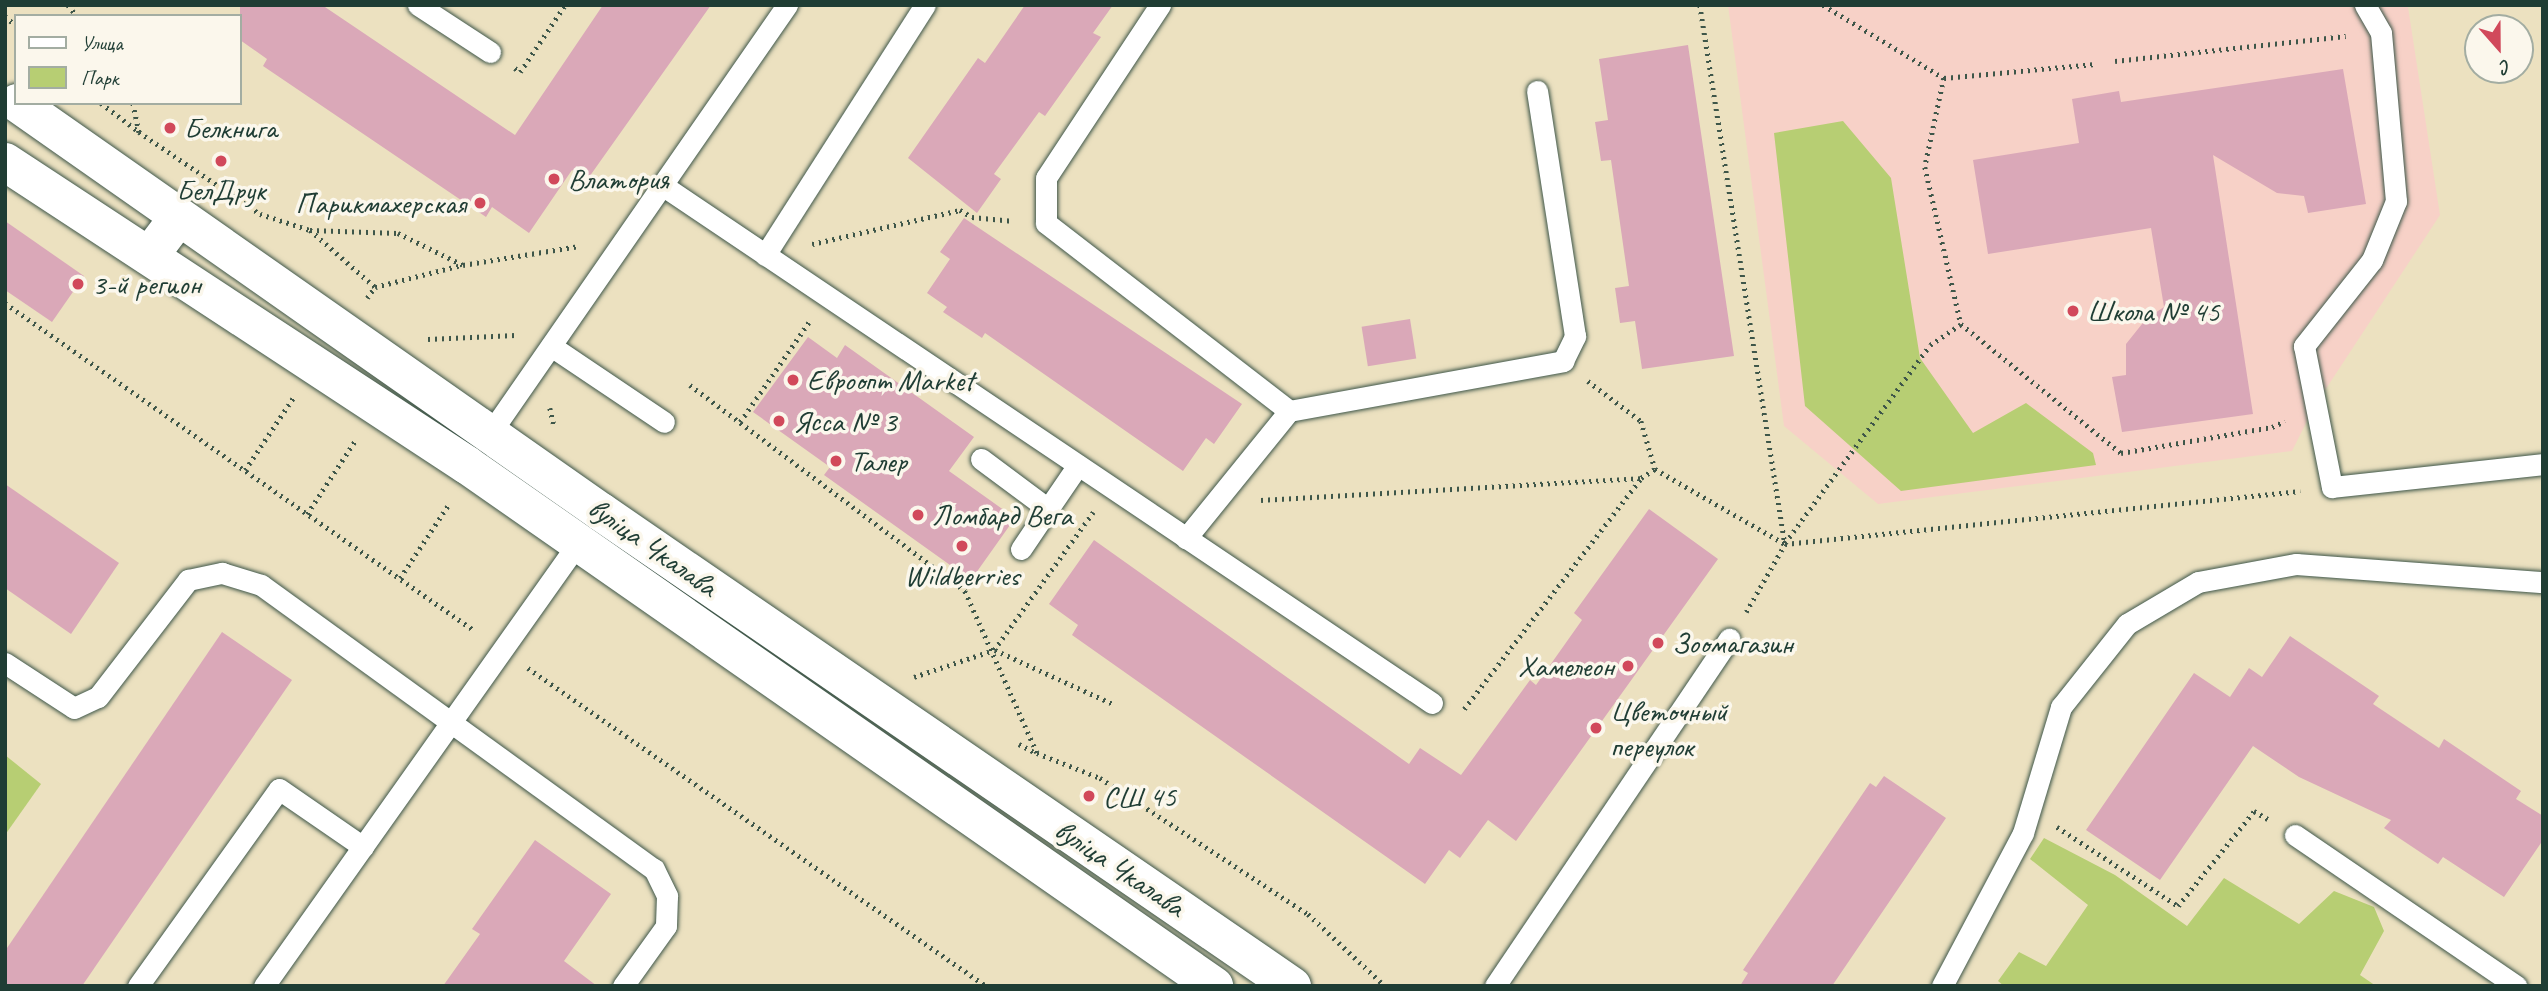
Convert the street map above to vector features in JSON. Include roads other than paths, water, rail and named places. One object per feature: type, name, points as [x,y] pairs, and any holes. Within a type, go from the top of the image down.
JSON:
[{"type":"main road","name":"вуліца Чкалава","points":[[19,105],[178,218],[491,432],[601,512],[1292,986]]},
{"type":"main road","name":"вуліца Чкалава","points":[[5,162],[150,256],[461,480],[578,543],[1214,986]]},
{"type":"main road","points":[[150,256],[178,218]]},
{"type":"main road","points":[[461,480],[491,432]]},
{"type":"main road","points":[[578,543],[601,512]]},
{"type":"lane","points":[[418,5],[490,52]]},
{"type":"lane","points":[[491,432],[787,5]]},
{"type":"lane","points":[[765,255],[925,5]]},
{"type":"lane","points":[[1160,5],[1046,178],[1046,223],[1289,411]]},
{"type":"lane","points":[[2365,5],[2381,33],[2396,201],[2372,260],[2304,346],[2332,487],[2543,464]]},
{"type":"lane","points":[[1186,538],[1289,411],[1563,361],[1575,336],[1537,91]]},
{"type":"lane","points":[[662,185],[1432,703]]},
{"type":"lane","points":[[551,346],[664,422]]},
{"type":"lane","points":[[981,459],[1048,509]]},
{"type":"lane","points":[[1021,549],[1078,466]]},
{"type":"lane","points":[[264,986],[578,543]]},
{"type":"lane","points":[[1942,986],[2023,833],[2061,707],[2127,624],[2198,582],[2296,564],[2543,582]]},
{"type":"lane","points":[[5,663],[74,708],[98,697],[188,580],[222,573],[261,585],[654,869],[667,896],[666,926],[623,986]]},
{"type":"lane","points":[[1495,986],[1729,639]]},
{"type":"lane","points":[[138,986],[279,789],[363,847]]},
{"type":"lane","points":[[2295,835],[2516,986]]},
{"type":"place","name":"Белкнига","points":[[170,128]]},
{"type":"place","name":"БелДрук","points":[[221,161]]},
{"type":"place","name":"Влатория","points":[[554,179]]},
{"type":"place","name":"Парикмахерская","points":[[480,203]]},
{"type":"place","name":"3-й регион","points":[[78,284]]},
{"type":"place","name":"Школа № 45","points":[[2073,311]]},
{"type":"place","name":"Евроопт Market","points":[[793,380]]},
{"type":"place","name":"Ясса № 3","points":[[779,421]]},
{"type":"place","name":"Талер","points":[[836,461]]},
{"type":"place","name":"Ломбард Вега","points":[[918,515]]},
{"type":"place","name":"Wildberries","points":[[962,546]]},
{"type":"place","name":"Зоомагазин","points":[[1658,643]]},
{"type":"place","name":"Хамелеон","points":[[1628,666]]},
{"type":"place","name":"Цветочный переулок","points":[[1596,728]]},
{"type":"place","name":"СШ 45","points":[[1089,796]]}]
